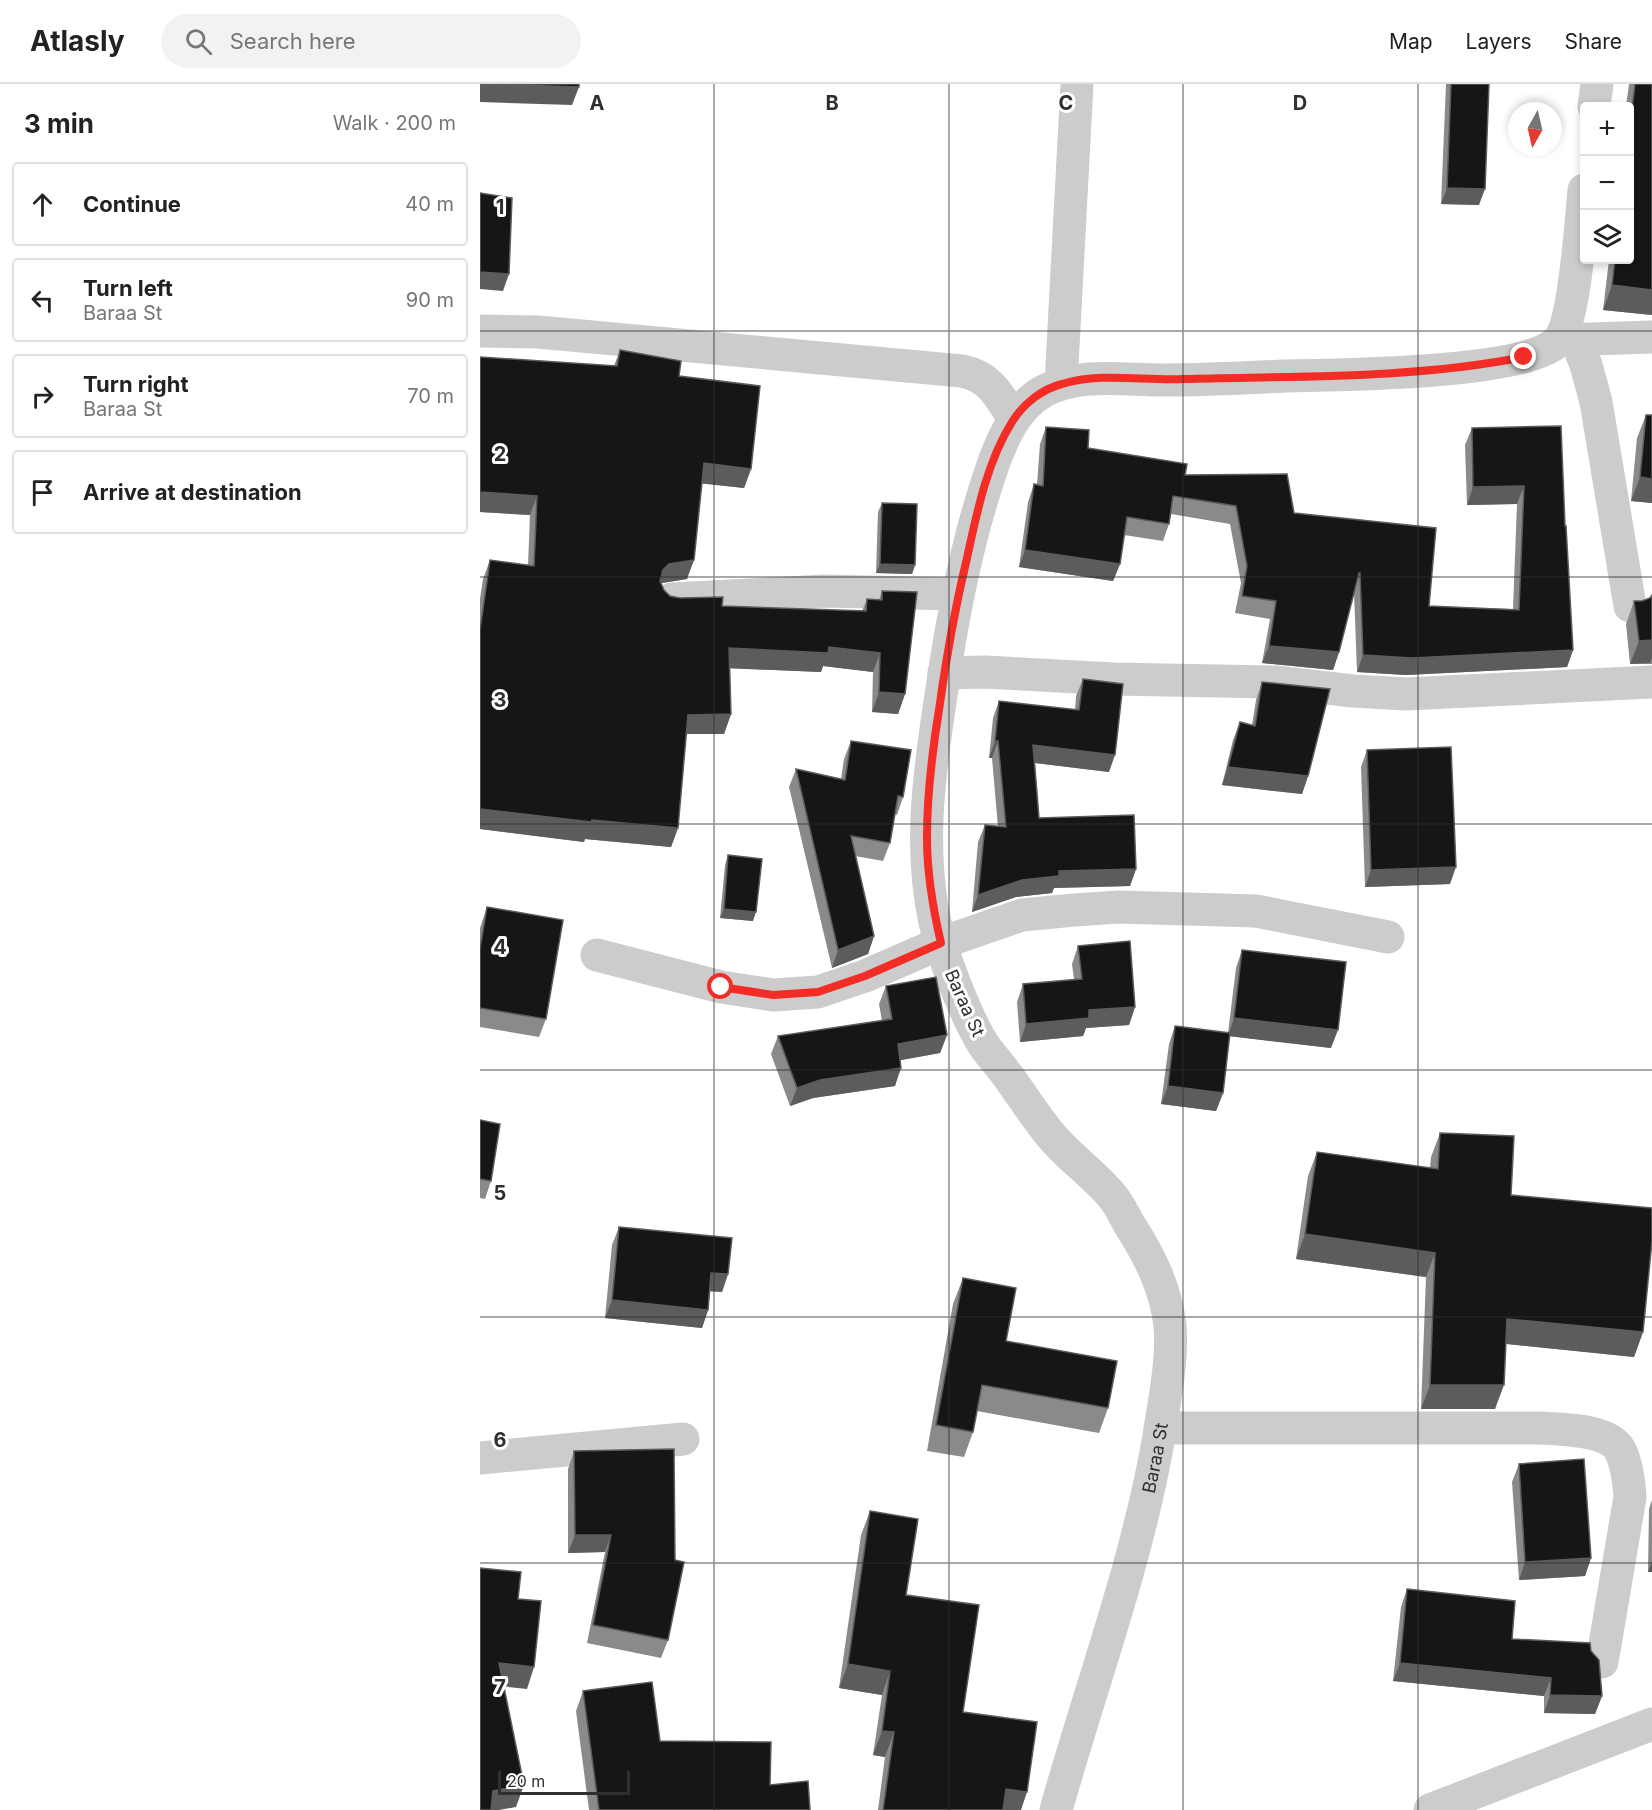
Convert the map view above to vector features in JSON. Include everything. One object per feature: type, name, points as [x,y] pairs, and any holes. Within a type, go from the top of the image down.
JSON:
[{"type":"street","points":[[1061,384],[1077,84]]},
{"type":"street","points":[[1595,102],[1597,84]]},
{"type":"street","points":[[1582,210],[1568,339],[1596,402],[1630,606]]},
{"type":"street","points":[[480,331],[549,333],[962,371],[979,375],[989,382],[1014,419]]},
{"type":"street","points":[[1568,339],[1652,337]]},
{"type":"street","name":"Baraa St","points":[[1056,1810],[1120,1605],[1153,1470],[1168,1374],[1170,1327],[1162,1288],[1150,1256],[1112,1195],[1051,1136],[983,1043],[959,994],[941,943],[935,918],[927,839],[929,774],[958,594],[979,506],[1002,441],[1014,419],[1037,394],[1061,384],[1094,378],[1176,380],[1391,373],[1477,366],[1524,357],[1568,339]]},
{"type":"street","points":[[672,599],[824,591],[958,594]]},
{"type":"street","points":[[944,673],[986,672],[1114,679],[1275,682],[1353,691],[1406,694],[1651,682]]},
{"type":"street","points":[[597,955],[721,987],[773,995],[818,992],[865,976],[941,943],[1022,915],[1119,908],[1256,910],[1388,937]]},
{"type":"street","points":[[1160,1428],[1539,1428],[1575,1430],[1613,1442],[1620,1450],[1628,1477],[1630,1497],[1602,1662]]},
{"type":"street","points":[[480,1458],[683,1439]]},
{"type":"street","points":[[1430,1810],[1652,1725]]},
{"type":"building","points":[[480,84],[579,84],[579,87]]},
{"type":"building","points":[[1451,84],[1489,84],[1485,189],[1447,188]]},
{"type":"building","points":[[1635,84],[1652,84],[1652,290],[1612,285],[1615,264],[1634,264],[1633,102]]},
{"type":"building","points":[[480,193],[512,198],[509,274],[480,272]]},
{"type":"building","points":[[620,350],[681,361],[679,376],[760,386],[751,469],[704,463],[694,560],[669,564],[663,570],[660,581],[670,596],[680,598],[723,597],[722,606],[866,611],[867,599],[882,600],[882,591],[917,592],[905,694],[879,692],[880,653],[829,647],[828,653],[729,648],[731,714],[688,715],[678,828],[592,820],[591,822],[480,809],[480,630],[490,560],[534,566],[537,496],[480,492],[480,357],[617,366]]},
{"type":"building","points":[[1646,415],[1652,415],[1652,479],[1640,477]]},
{"type":"building","points":[[1561,426],[1573,650],[1412,658],[1363,655],[1360,573],[1339,652],[1269,646],[1276,601],[1242,596],[1247,566],[1236,506],[1173,496],[1169,524],[1127,517],[1120,564],[1025,550],[1034,484],[1043,486],[1046,427],[1089,430],[1088,448],[1187,464],[1185,475],[1287,474],[1294,513],[1436,528],[1429,606],[1519,610],[1524,486],[1473,487],[1472,428]]},
{"type":"building","points":[[882,503],[917,504],[915,565],[880,564]]},
{"type":"building","points":[[1652,595],[1652,640],[1639,641],[1634,601],[1642,601]]},
{"type":"building","points":[[1083,679],[1123,684],[1115,755],[1033,745],[1039,818],[1134,815],[1136,869],[1059,871],[1059,876],[1022,880],[978,895],[985,825],[1006,827],[998,741],[995,741],[999,701],[1079,710]]},
{"type":"building","points":[[1262,682],[1330,689],[1308,776],[1228,767],[1240,722],[1255,726]]},
{"type":"building","points":[[851,741],[911,750],[903,797],[898,796],[890,843],[851,836],[874,936],[838,950],[796,769],[845,780]]},
{"type":"building","points":[[1451,747],[1456,867],[1371,870],[1367,750]]},
{"type":"building","points":[[728,855],[762,859],[756,912],[724,909]]},
{"type":"building","points":[[487,907],[563,920],[546,1019],[480,1008],[480,949]]},
{"type":"building","points":[[1130,941],[1135,1007],[1089,1010],[1089,1018],[1026,1024],[1023,984],[1082,979],[1078,946]]},
{"type":"building","points":[[1242,950],[1346,962],[1338,1030],[1234,1018]]},
{"type":"building","points":[[936,977],[947,1035],[898,1044],[901,1068],[820,1080],[797,1088],[778,1036],[892,1019],[886,986]]},
{"type":"building","points":[[1175,1026],[1230,1033],[1223,1093],[1168,1086]]},
{"type":"building","points":[[480,1120],[500,1124],[491,1181],[480,1179]]},
{"type":"building","points":[[1440,1133],[1514,1136],[1511,1195],[1652,1208],[1652,1241],[1643,1332],[1507,1319],[1504,1385],[1430,1385],[1435,1253],[1305,1234],[1317,1152],[1438,1169]]},
{"type":"building","points":[[619,1227],[732,1238],[728,1274],[711,1273],[708,1310],[612,1300]]},
{"type":"building","points":[[963,1278],[1016,1288],[1006,1341],[1117,1361],[1108,1408],[982,1385],[973,1432],[936,1425]]},
{"type":"building","points":[[674,1449],[675,1560],[684,1562],[668,1640],[593,1625],[611,1535],[575,1535],[574,1451]]},
{"type":"building","points":[[1584,1459],[1591,1558],[1525,1562],[1519,1464]]},
{"type":"building","points":[[870,1511],[918,1519],[906,1595],[979,1605],[963,1712],[1037,1722],[1027,1792],[1006,1789],[1003,1810],[883,1810],[894,1732],[882,1731],[890,1671],[848,1664]]},
{"type":"building","points":[[480,1568],[521,1572],[518,1599],[541,1601],[534,1667],[499,1663],[524,1785],[493,1791],[491,1810],[480,1810]]},
{"type":"building","points":[[1407,1589],[1515,1601],[1512,1639],[1590,1643],[1591,1651],[1599,1660],[1602,1696],[1550,1695],[1551,1678],[1400,1663]]},
{"type":"building","points":[[652,1682],[660,1741],[771,1742],[770,1785],[808,1781],[810,1810],[599,1810],[583,1691]]},
{"type":"route","points":[[721,987],[773,995],[818,992],[865,976],[941,943],[935,918],[927,839],[929,774],[944,673],[958,594],[979,506],[1002,441],[1014,419],[1037,394],[1061,384],[1094,378],[1164,380],[1391,373],[1477,366],[1524,357]]}]
